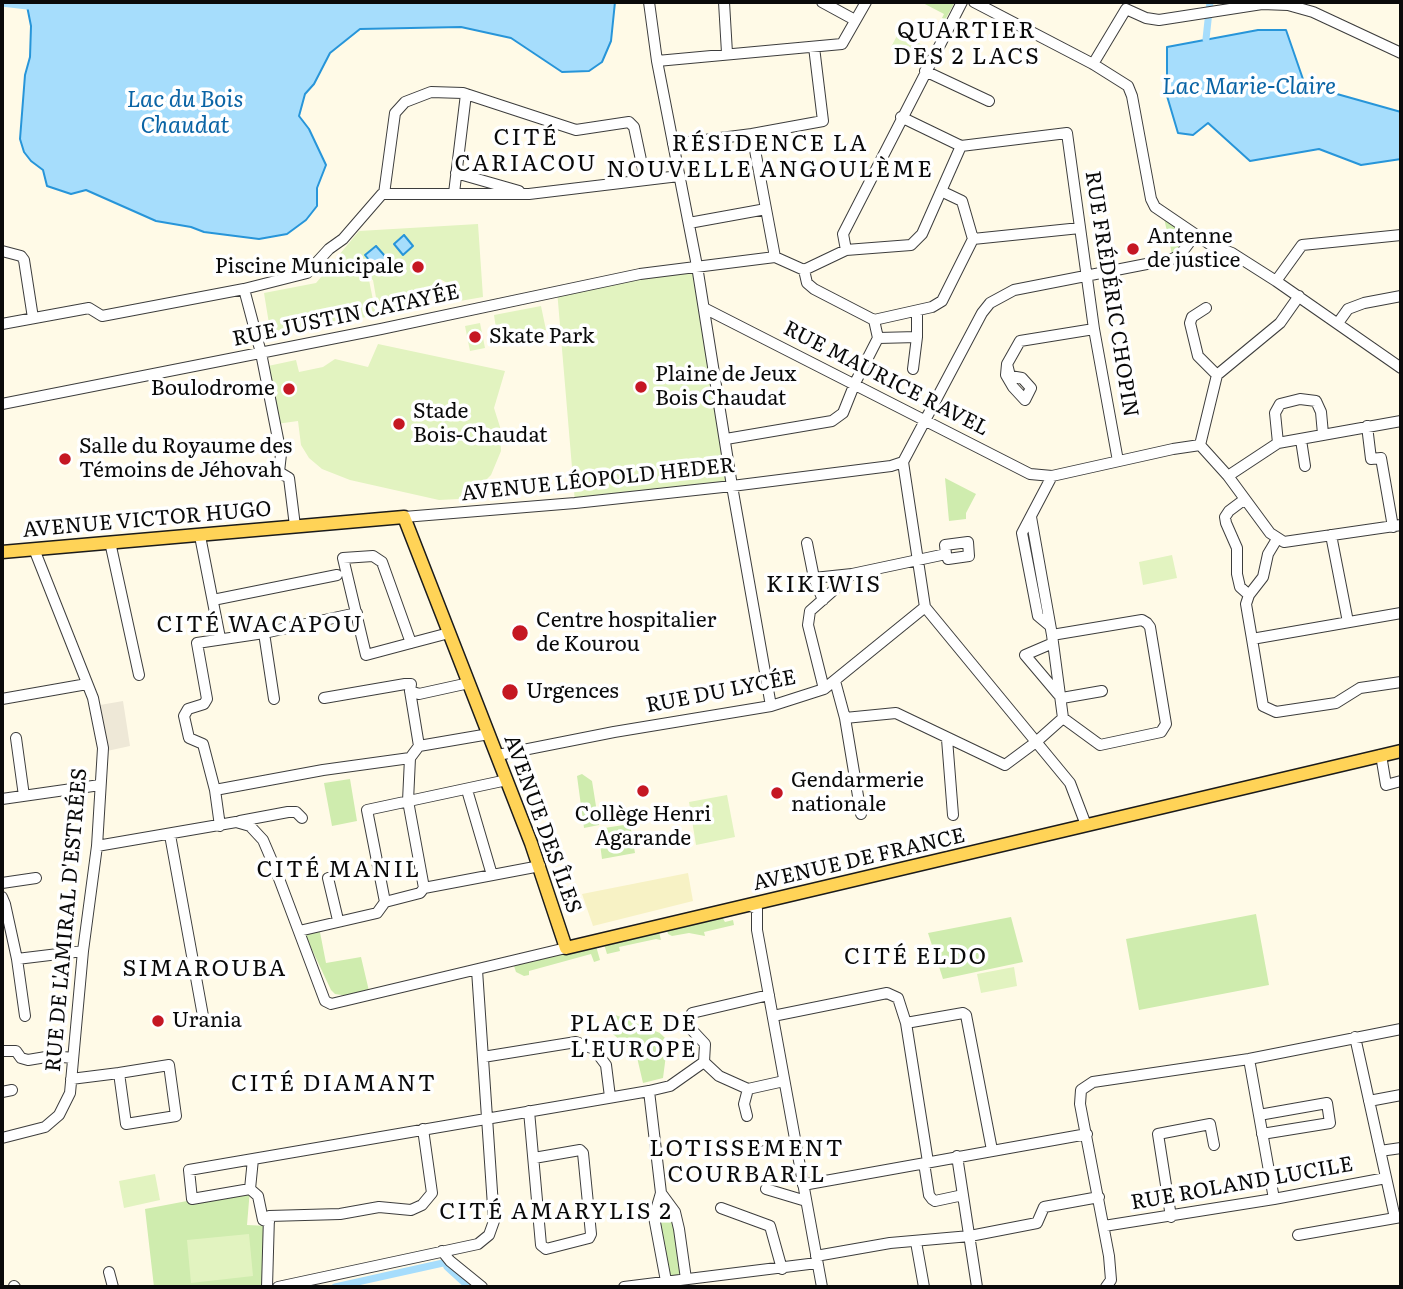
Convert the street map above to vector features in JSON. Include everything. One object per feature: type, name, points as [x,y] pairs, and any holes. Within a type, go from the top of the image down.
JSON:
[{"type":"main road","name":"AVENUE LÉOPOLD HEDER","points":[[295,526],[404,517]]},
{"type":"main road","name":"AVENUE DES ÎLES","points":[[404,517],[540,866],[566,948]]},
{"type":"main road","name":"AVENUE VICTOR HUGO","points":[[2,552],[295,526]]},
{"type":"main road","name":"AVENUE DE FRANCE","points":[[566,948],[1401,751]]},
{"type":"street","points":[[649,2],[657,61],[697,266],[771,706]]},
{"type":"street","points":[[724,2],[727,53]]},
{"type":"street","points":[[822,2],[855,20]]},
{"type":"street","points":[[657,61],[842,44],[866,2]]},
{"type":"street","points":[[846,250],[843,234],[962,2]]},
{"type":"street","points":[[974,2],[1093,64],[1128,86],[1151,199],[1155,207],[1211,245],[1232,253],[1299,296],[1401,368]]},
{"type":"street","points":[[1093,64],[1128,5],[1146,18],[1159,20],[1222,8],[1262,4],[1288,5],[1313,12],[1401,53]]},
{"type":"street","points":[[673,144],[823,121],[814,47]]},
{"type":"street","points":[[925,71],[989,101]]},
{"type":"street","points":[[384,194],[395,113],[411,98],[445,91],[466,94],[576,130],[631,122],[645,179]]},
{"type":"street","points":[[454,193],[466,94]]},
{"type":"street","points":[[752,134],[775,257],[804,270],[846,250],[911,245],[922,233],[961,146],[901,117]]},
{"type":"street","name":"RUE FRÉDÉRIC CHOPIN","points":[[961,146],[1067,133],[1094,329],[1118,461]]},
{"type":"street","points":[[456,173],[529,194]]},
{"type":"street","points":[[2,324],[89,308],[102,316],[244,289],[307,273],[336,238],[350,230],[380,195],[384,194],[529,194],[679,176]]},
{"type":"street","points":[[804,270],[807,283],[814,289],[874,320],[932,307],[942,301],[973,239],[962,201],[941,191]]},
{"type":"street","points":[[689,223],[766,209]]},
{"type":"street","points":[[973,239],[1080,228]]},
{"type":"street","points":[[1086,825],[1070,783],[925,607],[903,462],[982,313],[990,303],[1014,290],[1172,259],[1180,255],[1195,234]]},
{"type":"street","points":[[1276,281],[1302,245],[1401,235]]},
{"type":"street","points":[[2,251],[21,256],[24,260],[33,318]]},
{"type":"street","name":"RUE JUSTIN CATAYÉE","points":[[2,404],[584,285],[697,266],[775,257]]},
{"type":"street","points":[[244,289],[261,353],[281,454],[279,472],[289,478],[295,526]]},
{"type":"street","points":[[1200,445],[1217,376],[1280,323],[1299,296]]},
{"type":"street","points":[[1338,323],[1348,309],[1401,296]]},
{"type":"street","points":[[1206,307],[1192,317],[1190,323],[1198,356],[1217,376]]},
{"type":"street","name":"RUE MAURICE RAVEL","points":[[704,308],[1030,474],[1052,476]]},
{"type":"street","points":[[913,369],[918,337],[917,311]]},
{"type":"street","points":[[726,439],[832,421],[842,413],[878,338],[874,320]]},
{"type":"street","points":[[1007,364],[1020,341],[1094,329]]},
{"type":"street","points":[[878,338],[918,337]]},
{"type":"street","points":[[1278,443],[1275,413],[1280,404],[1300,399],[1316,401],[1321,412],[1323,434]]},
{"type":"street","points":[[1228,476],[1278,443],[1401,421]]},
{"type":"street","points":[[1200,445],[1277,539],[1290,542],[1397,526],[1381,458],[1371,459],[1367,426]]},
{"type":"street","points":[[1301,440],[1305,466]]},
{"type":"street","points":[[1063,718],[1052,635],[1031,517],[1052,476],[1200,445]]},
{"type":"street","name":"AVENUE LÉOPOLD HEDER","points":[[404,517],[575,503],[732,486],[891,466],[903,462]]},
{"type":"street","points":[[1245,499],[1228,511],[1225,517],[1237,548],[1240,587],[1249,595]]},
{"type":"street","points":[[1331,535],[1348,622]]},
{"type":"street","points":[[200,536],[220,638]]},
{"type":"street","points":[[1277,539],[1268,554],[1262,577],[1246,604],[1264,706],[1276,712],[1336,703],[1360,688],[1401,682]]},
{"type":"street","points":[[110,542],[139,675]]},
{"type":"street","points":[[807,542],[814,578],[823,600]]},
{"type":"street","name":"RUE DE L'AMIRAL D'ESTRÉES","points":[[2,1138],[45,1127],[59,1115],[68,1100],[97,846],[102,733],[87,684],[34,549]]},
{"type":"street","points":[[814,578],[852,574],[946,554]]},
{"type":"street","points":[[411,643],[378,557],[343,558],[366,655],[449,633]]},
{"type":"street","points":[[824,689],[808,615],[852,574]]},
{"type":"street","points":[[213,600],[337,575]]},
{"type":"street","name":"RUE DU LYCÉE","points":[[498,755],[614,732],[771,706],[824,689],[925,607]]},
{"type":"street","points":[[220,826],[215,790],[203,744],[189,738],[184,716],[188,709],[204,704],[207,699],[197,643],[264,633],[358,613]]},
{"type":"street","points":[[1252,639],[1401,613]]},
{"type":"street","points":[[1062,698],[1026,655],[1052,635],[1142,620],[1147,623],[1150,627],[1166,724],[1161,732],[1100,745],[1063,718]]},
{"type":"street","points":[[264,633],[274,699]]},
{"type":"street","points":[[835,681],[845,718],[861,814]]},
{"type":"street","points":[[410,691],[419,694],[469,683]]},
{"type":"street","points":[[2,699],[87,684]]},
{"type":"street","points":[[324,698],[411,684],[419,746]]},
{"type":"street","points":[[1062,698],[1102,691]]},
{"type":"street","points":[[845,718],[896,713],[1005,765],[1063,718]]},
{"type":"street","points":[[424,888],[408,801],[410,758],[419,746],[489,734]]},
{"type":"street","points":[[16,738],[24,796]]},
{"type":"street","points":[[947,739],[953,815]]},
{"type":"street","points":[[1381,755],[1386,785],[1401,781]]},
{"type":"street","points":[[215,790],[393,758],[410,758]]},
{"type":"street","points":[[385,902],[367,810],[507,780]]},
{"type":"street","points":[[2,799],[100,785]]},
{"type":"street","points":[[467,790],[492,874]]},
{"type":"street","points":[[97,846],[288,812],[296,812],[302,818]]},
{"type":"street","points":[[236,822],[250,826],[262,840],[299,931],[376,913],[385,902],[420,893],[424,888],[540,866]]},
{"type":"street","points":[[170,835],[203,1016]]},
{"type":"street","points":[[328,877],[338,920]]},
{"type":"street","points":[[2,883],[36,878]]},
{"type":"street","points":[[2,897],[17,959],[25,1016]]},
{"type":"street","points":[[756,905],[757,930],[768,995],[822,1287]]},
{"type":"street","name":"AVENUE DE FRANCE","points":[[299,931],[326,1000],[331,1004],[566,948]]},
{"type":"street","points":[[17,959],[83,951]]},
{"type":"street","points":[[278,1287],[478,1244],[489,1235],[494,1221],[477,970]]},
{"type":"street","points":[[773,1016],[887,993],[898,998],[906,1023],[929,1195],[935,1200],[963,1195]]},
{"type":"street","points":[[704,1062],[705,1044],[688,1022],[692,1013],[768,995]]},
{"type":"street","points":[[906,1023],[965,1013],[992,1150]]},
{"type":"street","points":[[1106,1287],[1111,1280],[1099,1197],[1080,1104],[1081,1090],[1093,1083],[1249,1059],[1401,1029]]},
{"type":"street","points":[[1298,1235],[1398,1217],[1386,1178],[1355,1037]]},
{"type":"street","points":[[483,1057],[576,1042],[594,1049],[606,1065],[610,1097]]},
{"type":"street","points":[[2,1051],[16,1051],[21,1058],[27,1060],[52,1056],[73,1058]]},
{"type":"street","points":[[1249,1059],[1274,1199]]},
{"type":"street","points":[[704,1062],[719,1076],[748,1089],[785,1081]]},
{"type":"street","points":[[250,1189],[192,1199],[189,1170],[649,1091],[670,1086],[704,1062]]},
{"type":"street","points":[[71,1079],[169,1065],[176,1116],[126,1124],[119,1073]]},
{"type":"street","points":[[747,1116],[744,1104],[748,1089]]},
{"type":"street","points":[[649,1091],[661,1193],[654,1217],[666,1281]]},
{"type":"street","points":[[1369,1101],[1401,1094]]},
{"type":"street","points":[[1259,1115],[1326,1103],[1330,1123],[1262,1134]]},
{"type":"street","points":[[529,1111],[541,1245],[546,1249],[589,1238],[592,1234],[583,1153],[580,1150],[534,1158]]},
{"type":"street","points":[[1171,1217],[1158,1134],[1210,1124],[1214,1145]]},
{"type":"street","points":[[250,1189],[258,1196],[263,1220],[340,1214],[379,1207],[411,1210],[422,1205],[432,1193],[423,1129]]},
{"type":"street","points":[[803,1185],[1087,1134]]},
{"type":"street","points":[[753,1153],[796,1146]]},
{"type":"street","points":[[1380,1151],[1401,1148]]},
{"type":"street","points":[[957,1156],[977,1287]]},
{"type":"street","points":[[250,1189],[253,1159]]},
{"type":"street","name":"RUE ROLAND LUCILE","points":[[1104,1226],[1171,1217],[1386,1178]]},
{"type":"street","points":[[766,1189],[806,1201]]},
{"type":"street","points":[[661,1193],[675,1212],[686,1279]]},
{"type":"street","points":[[624,1287],[782,1269],[890,1243],[970,1236],[1037,1223],[1044,1207],[1099,1197]]},
{"type":"street","points":[[721,1208],[770,1226],[782,1269]]},
{"type":"street","points":[[267,1287],[269,1219]]},
{"type":"street","points":[[916,1241],[924,1287]]},
{"type":"street","points":[[442,1251],[482,1287]]},
{"type":"street","points":[[109,1272],[113,1287]]},
{"type":"shaded area","points":[[123,701],[130,746],[107,751],[100,705]]},
{"type":"shaded area","points":[[688,873],[693,901],[593,926],[582,894]]},
{"type":"green space","points":[[921,2],[955,2],[945,20],[942,18],[944,14]]},
{"type":"green space","points":[[899,32],[924,46],[916,61],[891,47]]},
{"type":"green space","points":[[1164,218],[1183,230],[1186,236],[1179,249],[1172,254]]},
{"type":"green space","name":"Piscine Municipale","points":[[478,224],[483,297],[460,301],[449,284],[440,279],[433,288],[426,288],[422,297],[415,300],[412,308],[379,315],[373,280],[339,255],[359,231]]},
{"type":"green space","points":[[338,257],[369,280],[376,315],[271,336],[264,293],[316,283]]},
{"type":"green space","name":"Plaine de Jeux Bois Chaudat","points":[[697,266],[732,486],[575,503],[557,290]]},
{"type":"green space","points":[[541,306],[546,330],[530,333],[529,329],[497,335],[494,315]]},
{"type":"green space","name":"Skate Park","points":[[480,323],[485,348],[470,351],[465,326]]},
{"type":"green space","name":"Stade Bois-Chaudat","points":[[378,344],[505,371],[494,408],[500,427],[501,451],[491,475],[475,491],[459,499],[439,500],[350,480],[322,469],[309,458],[301,445],[298,421],[276,424],[268,366],[296,360],[299,372],[323,367],[335,359],[368,367]]},
{"type":"green space","points":[[945,478],[976,494],[966,513],[966,519],[949,521]]},
{"type":"green space","points":[[1172,555],[1177,578],[1143,585],[1139,562]]},
{"type":"green space","points":[[582,774],[592,781],[599,825],[584,828],[577,776]]},
{"type":"green space","points":[[350,779],[357,821],[332,826],[324,783]]},
{"type":"green space","points":[[727,795],[735,837],[696,845],[689,802]]},
{"type":"green space","points":[[630,824],[635,853],[602,859],[598,829]]},
{"type":"green space","points":[[1256,914],[1269,985],[1139,1010],[1126,939]]},
{"type":"green space","points":[[722,917],[725,922],[733,920],[734,925],[704,932],[705,936],[689,933],[672,936],[668,934],[667,930]]},
{"type":"green space","points":[[1011,917],[1023,962],[943,979],[928,933]]},
{"type":"green space","points":[[319,927],[326,963],[361,957],[369,991],[348,996],[335,994],[331,990],[306,937],[307,933]]},
{"type":"green space","points":[[659,932],[661,940],[619,947],[620,951],[607,954],[604,944]]},
{"type":"green space","points":[[596,946],[600,960],[594,962],[591,954],[529,971],[529,975],[524,976],[516,972],[514,966]]},
{"type":"green space","points":[[1014,967],[1017,986],[981,993],[977,974]]},
{"type":"green space","points":[[608,1012],[660,1033],[674,1047],[666,1055],[663,1078],[643,1083],[636,1053],[603,1026]]},
{"type":"green space","points":[[155,1174],[160,1200],[124,1208],[119,1181]]},
{"type":"green space","points":[[250,1189],[247,1225],[269,1226],[267,1287],[154,1287],[145,1209]]},
{"type":"green space","points":[[661,1193],[675,1212],[686,1279],[666,1281],[654,1217]]},
{"type":"green space","points":[[249,1234],[253,1276],[191,1283],[187,1240]]},
{"type":"water","name":"Lac du Bois Chaudat","points":[[29,2],[615,2],[611,41],[602,62],[589,71],[562,72],[511,38],[461,27],[360,29],[330,53],[314,84],[305,94],[299,116],[309,129],[326,165],[317,188],[317,206],[306,220],[287,234],[259,239],[204,232],[156,221],[86,190],[71,194],[47,186],[43,170],[24,152],[20,139],[25,75],[30,57]]},
{"type":"water","name":"Lac Marie-Claire","points":[[1258,30],[1286,30],[1305,85],[1401,112],[1401,159],[1361,165],[1319,149],[1250,161],[1208,123],[1193,135],[1178,133],[1167,96],[1167,47]]},
{"type":"water","points":[[404,235],[413,246],[403,255],[394,244]]},
{"type":"water","points":[[376,246],[392,264],[380,274],[365,255]]},
{"type":"waterway","points":[[1206,39],[1210,2]]},
{"type":"waterway","points":[[2,3],[27,6]]},
{"type":"waterway","points":[[335,1287],[443,1263]]},
{"type":"waterway","points":[[447,1267],[469,1287]]},
{"type":"place","name":"Antenne de justice","points":[[1133,249]]},
{"type":"place","name":"Piscine Municipale","points":[[418,267]]},
{"type":"place","name":"Skate Park","points":[[475,337]]},
{"type":"place","name":"Plaine de Jeux Bois Chaudat","points":[[641,387]]},
{"type":"place","name":"Boulodrome","points":[[289,389]]},
{"type":"place","name":"Stade Bois-Chaudat","points":[[399,424]]},
{"type":"place","name":"Salle du Royaume des Témoins de Jéhovah","points":[[65,459]]},
{"type":"place","name":"Centre hospitalier de Kourou","points":[[520,633]]},
{"type":"place","name":"Urgences","points":[[510,692]]},
{"type":"place","name":"Collège Henri Agarande","points":[[643,791]]},
{"type":"place","name":"Gendarmerie nationale","points":[[777,793]]},
{"type":"place","name":"Urania","points":[[158,1021]]},
{"type":"district","name":"QUARTIER DES 2 LACS","points":[[967,44]]},
{"type":"district","name":"CITÉ CARIACOU","points":[[526,151]]},
{"type":"district","name":"RÉSIDENCE LA NOUVELLE ANGOULÈME","points":[[770,157]]},
{"type":"district","name":"KIKIWIS","points":[[824,585]]},
{"type":"district","name":"CITÉ WACAPOU","points":[[260,625]]},
{"type":"district","name":"CITÉ MANIL","points":[[339,870]]},
{"type":"district","name":"CITÉ ELDO","points":[[916,957]]},
{"type":"district","name":"SIMAROUBA","points":[[205,969]]},
{"type":"district","name":"PLACE DE L'EUROPE","points":[[634,1037]]},
{"type":"district","name":"CITÉ DIAMANT","points":[[334,1084]]},
{"type":"district","name":"LOTISSEMENT COURBARIL","points":[[747,1162]]},
{"type":"district","name":"CITÉ AMARYLIS 2","points":[[556,1212]]}]
